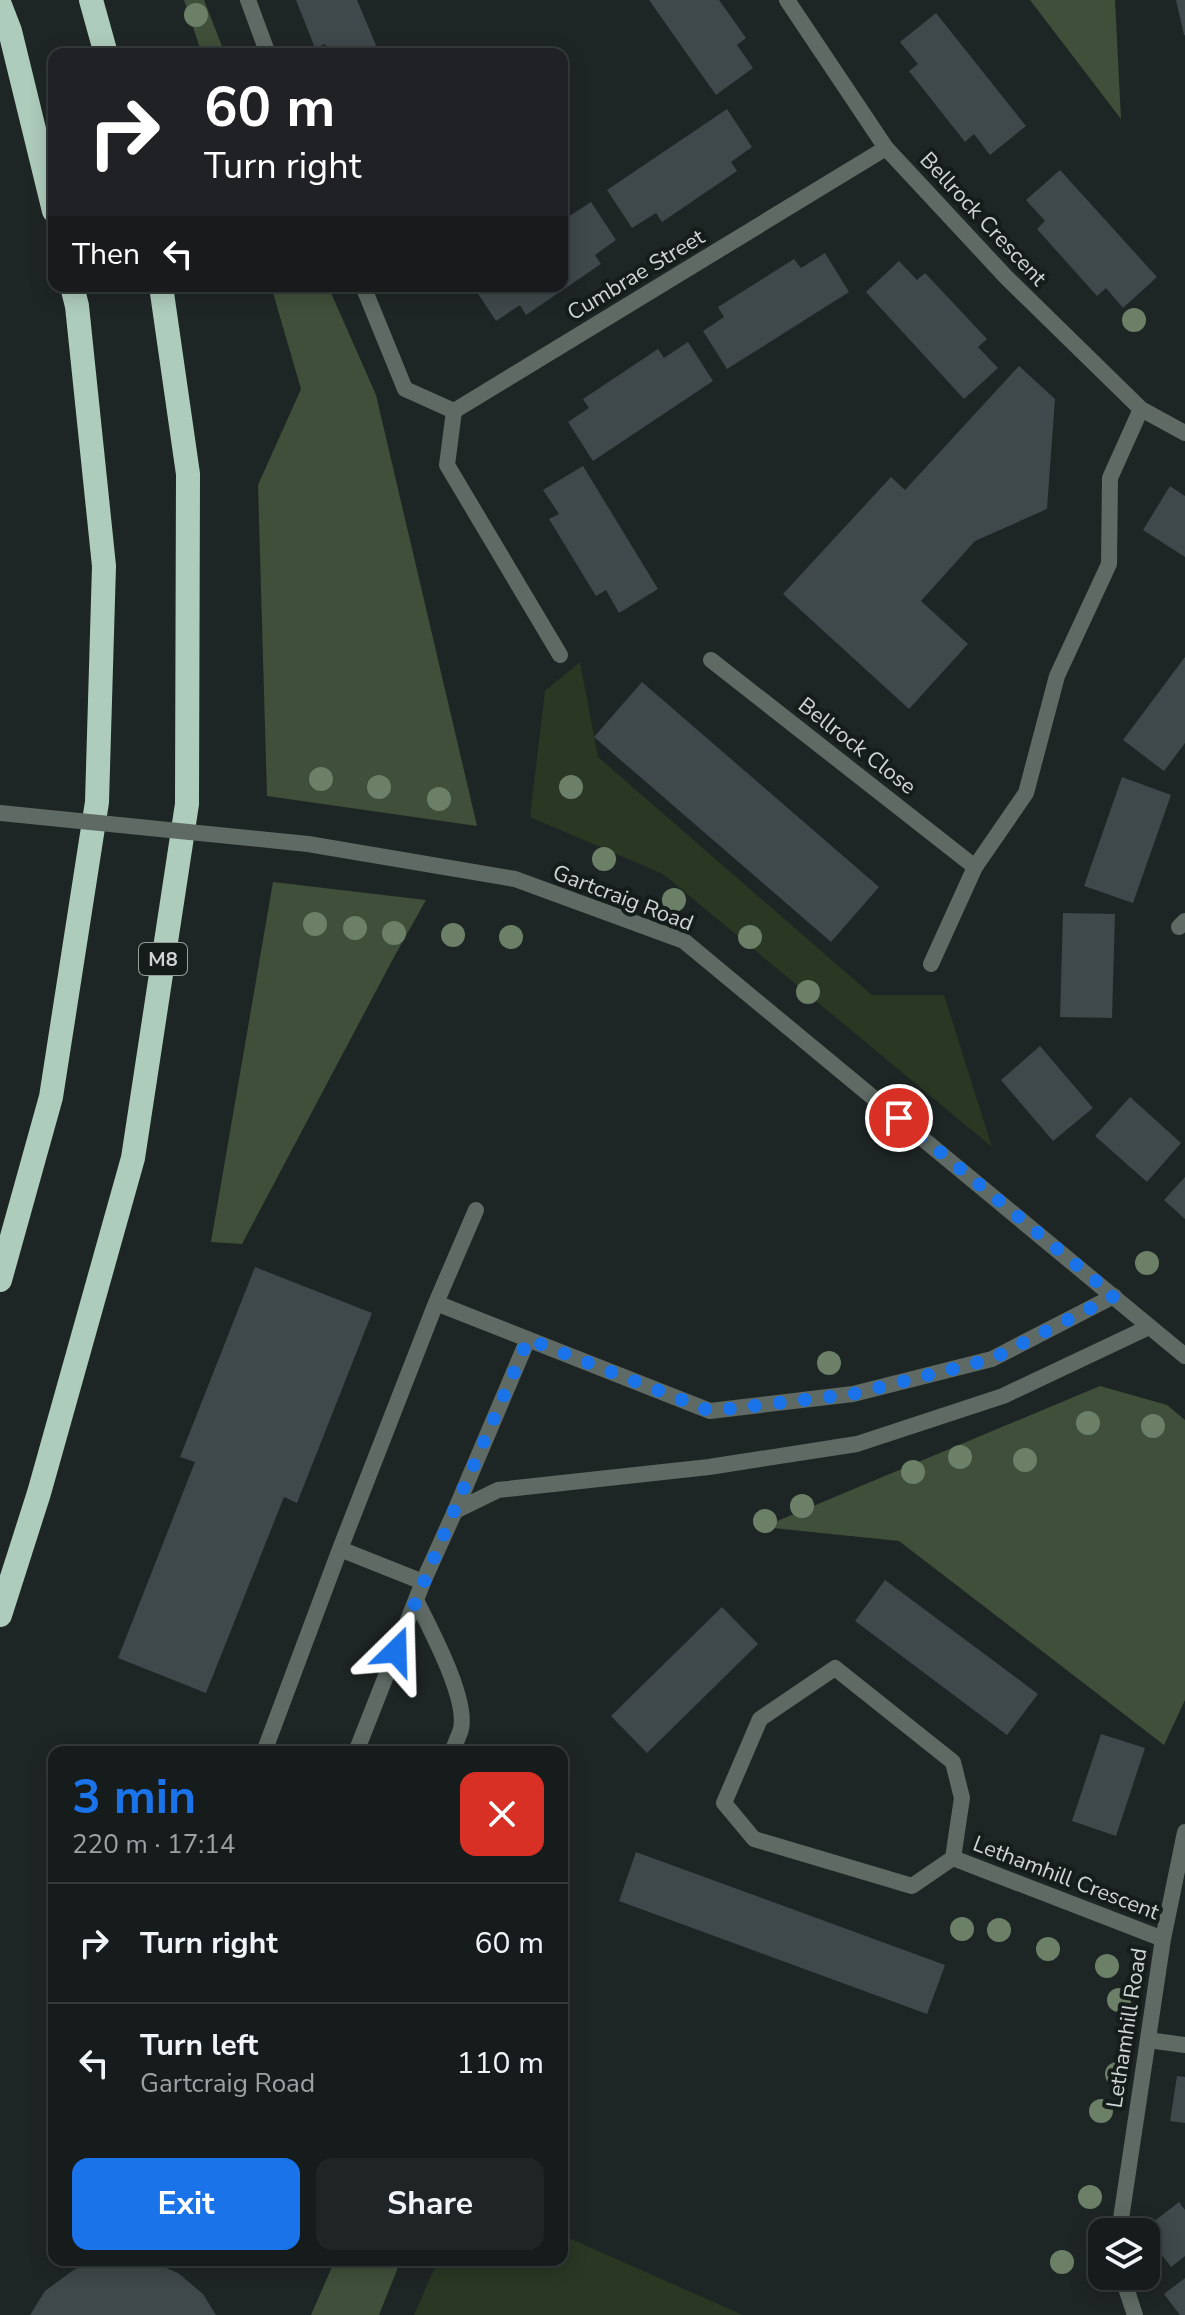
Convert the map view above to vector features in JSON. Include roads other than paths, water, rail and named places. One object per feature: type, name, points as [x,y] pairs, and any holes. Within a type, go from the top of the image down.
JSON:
[{"type":"highway","points":[[91,0],[104,48]]},
{"type":"highway","points":[[0,5],[10,31],[48,186]]},
{"type":"highway","points":[[0,1280],[51,1097],[97,802],[104,566],[74,292]]},
{"type":"highway","name":"M8","points":[[0,1615],[39,1493],[133,1158],[187,804],[188,474],[162,292]]},
{"type":"street","points":[[248,0],[266,48]]},
{"type":"street","name":"Bellrock Crescent","points":[[787,0],[886,148],[1006,277],[1141,409],[1185,433]]},
{"type":"street","name":"Cumbrae Street","points":[[454,411],[886,148]]},
{"type":"street","points":[[365,292],[405,389],[454,411],[447,465],[560,655]]},
{"type":"street","points":[[931,964],[975,867],[1026,793],[1057,676],[1109,564],[1110,478],[1141,409]]},
{"type":"street","name":"Bellrock Close","points":[[711,660],[975,867]]},
{"type":"street","name":"Gartcraig Road","points":[[0,813],[308,844],[515,879],[684,941],[1185,1356]]},
{"type":"street","points":[[266,1746],[436,1303],[476,1210]]},
{"type":"street","points":[[436,1303],[710,1411],[853,1394],[992,1359],[1114,1296]]},
{"type":"street","points":[[455,1511],[498,1490],[709,1467],[857,1444],[1003,1396],[1149,1327]]},
{"type":"street","points":[[358,1746],[423,1582],[528,1339]]},
{"type":"street","points":[[340,1549],[423,1582]]},
{"type":"street","points":[[416,1600],[457,1693],[462,1726],[454,1746]]},
{"type":"street","name":"Lethamhill Crescent","points":[[835,1668],[953,1762],[962,1798],[953,1858],[912,1886],[754,1839],[724,1803],[760,1719],[835,1668]]},
{"type":"street","name":"Lethamhill Road","points":[[1121,2218],[1163,1939],[1185,1832]]},
{"type":"street","name":"Lethamhill Crescent","points":[[953,1858],[1163,1939]]},
{"type":"street","points":[[1148,2040],[1185,2045]]},
{"type":"street","points":[[1127,2290],[1135,2315]]}]
